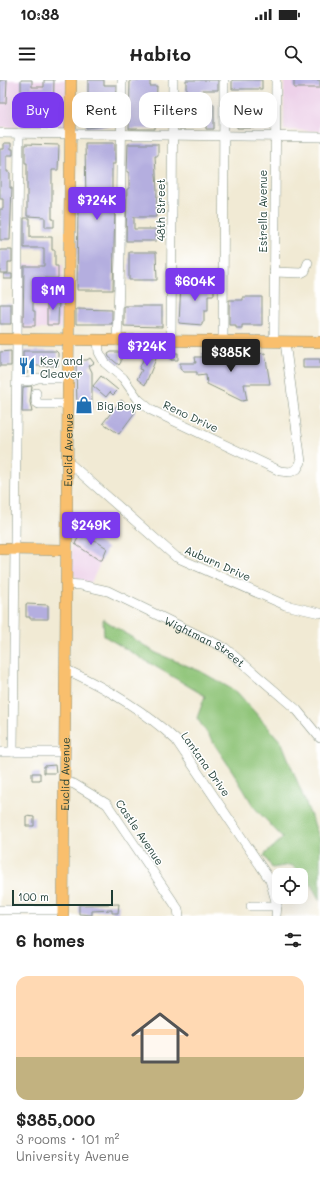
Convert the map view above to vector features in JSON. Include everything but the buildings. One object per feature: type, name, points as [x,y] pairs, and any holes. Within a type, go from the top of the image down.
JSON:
[{"type":"main road","name":"Euclid Avenue","points":[[63,913],[63,752],[71,80]]},
{"type":"main road","points":[[0,339],[320,342]]},
{"type":"main road","points":[[0,549],[65,550]]},
{"type":"street","points":[[117,341],[120,257],[122,80]]},
{"type":"street","name":"48th Street","points":[[171,341],[173,80]]},
{"type":"street","points":[[223,342],[224,80]]},
{"type":"street","name":"Estrella Avenue","points":[[274,342],[276,80]]},
{"type":"street","points":[[0,133],[320,137]]},
{"type":"street","points":[[14,752],[19,133]]},
{"type":"street","points":[[274,272],[305,271],[308,263]]},
{"type":"street","name":"Reno Drive","points":[[98,340],[99,352],[105,363],[123,378],[138,400],[151,410],[280,471],[293,471],[301,462],[285,342]]},
{"type":"street","points":[[17,381],[29,381],[38,378],[67,378]]},
{"type":"street","points":[[36,393],[36,402],[39,404],[67,404]]},
{"type":"street","name":"Auburn Drive","points":[[67,461],[176,557],[285,605],[320,613]]},
{"type":"street","name":"Wightman Street","points":[[66,584],[81,585],[108,592],[225,648],[297,710],[320,738]]},
{"type":"street","name":"Lantana Drive","points":[[65,669],[120,699],[165,730],[176,740],[270,880],[277,911]]},
{"type":"street","points":[[0,752],[63,752]]},
{"type":"street","name":"Castle Avenue","points":[[63,781],[80,787],[107,804],[178,909],[179,916]]},
{"type":"street","points":[[251,906],[277,911]]},
{"type":"street","points":[[0,910],[63,913]]},
{"type":"shaded area","points":[[0,80],[67,80],[66,128],[64,128],[64,92],[12,92],[12,127],[0,127]]},
{"type":"shaded area","points":[[284,80],[320,80],[320,131],[284,130]]},
{"type":"shaded area","points":[[17,264],[63,265],[61,328],[16,329]]},
{"type":"shaded area","points":[[71,524],[107,548],[91,583],[78,580],[72,572]]},
{"type":"green space","points":[[103,619],[156,653],[200,671],[237,692],[282,743],[320,839],[320,901],[308,879],[308,868],[295,868],[291,865],[272,868],[264,855],[283,838],[254,807],[197,718],[205,696],[104,636]]},
{"type":"place","name":"Key and Cleaver","points":[[27,366]]},
{"type":"place","name":"Big Boys","points":[[84,405]]}]
